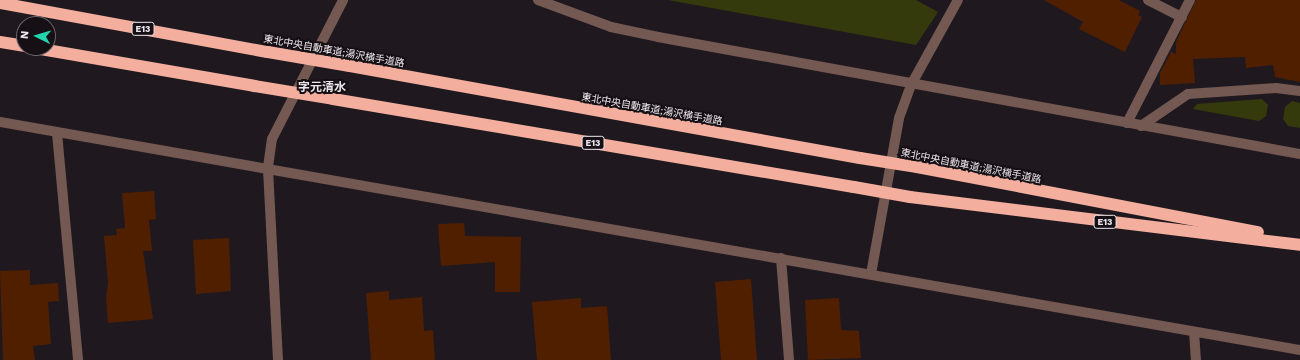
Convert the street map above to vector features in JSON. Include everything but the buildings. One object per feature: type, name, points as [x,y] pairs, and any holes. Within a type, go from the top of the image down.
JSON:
[{"type":"highway","name":"東北中央自動車道;湯沢横手道路","points":[[0,3],[917,167],[1300,240]]},
{"type":"highway","points":[[0,42],[16,45]]},
{"type":"highway","name":"E13","points":[[56,52],[910,197],[1300,245]]},
{"type":"street","points":[[278,360],[268,167],[272,139],[342,0]]},
{"type":"street","points":[[538,0],[553,3],[611,27],[911,85],[1300,154]]},
{"type":"street","points":[[871,274],[899,118],[911,85],[958,0]]},
{"type":"street","points":[[1148,0],[1182,17]]},
{"type":"street","points":[[1127,123],[1190,0]]},
{"type":"street","points":[[1141,126],[1188,94],[1276,88],[1300,91]]},
{"type":"street","points":[[0,122],[57,133],[268,167],[1300,350]]},
{"type":"street","points":[[57,133],[78,360]]},
{"type":"street","points":[[781,258],[789,360]]},
{"type":"street","points":[[1194,332],[1196,360]]},
{"type":"green space","points":[[668,0],[916,0],[938,12],[916,45]]},
{"type":"green space","points":[[1262,99],[1268,105],[1266,116],[1259,121],[1193,109],[1197,104]]},
{"type":"green space","points":[[1292,101],[1300,103],[1300,128],[1288,126],[1283,119],[1285,107]]},
{"type":"district","name":"字元清水","points":[[322,88]]}]
